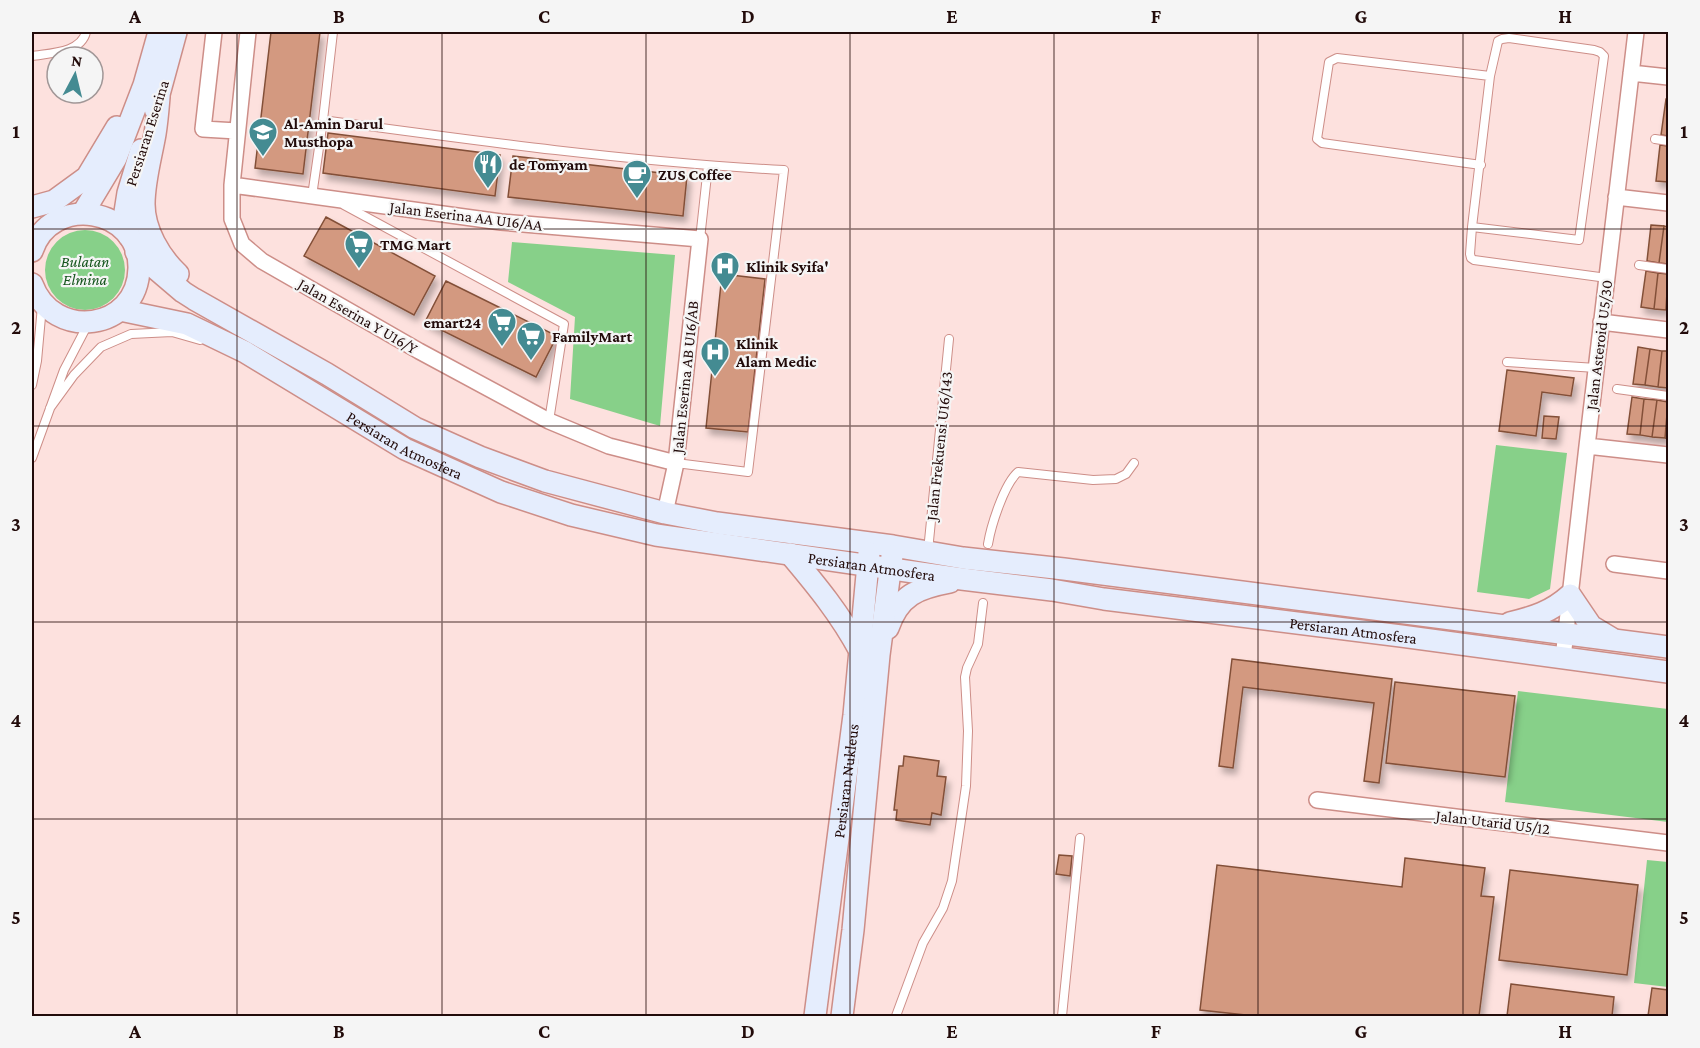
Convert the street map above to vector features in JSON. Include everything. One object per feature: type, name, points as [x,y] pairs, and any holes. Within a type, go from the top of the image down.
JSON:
[{"type":"street","name":"Persiaran Eserina","points":[[120,310],[130,298],[137,283],[139,267],[125,212],[152,91],[159,32]]},
{"type":"street","name":"Persiaran Eserina","points":[[83,213],[152,91],[176,32]]},
{"type":"street","points":[[214,32],[203,129],[237,131]]},
{"type":"street","name":"Jalan Eserina Y U16/Y","points":[[248,32],[232,185],[232,219],[242,244],[262,261],[419,351],[549,421],[609,446],[676,463]]},
{"type":"street","name":"Jalan Asteroid U5/30","points":[[1563,658],[1636,32]]},
{"type":"street","points":[[1631,73],[1668,77]]},
{"type":"street","points":[[32,207],[54,201],[87,177],[152,91]]},
{"type":"street","points":[[152,91],[156,131],[144,192],[144,207],[152,237],[170,267],[187,282],[270,342]]},
{"type":"street","name":"Jalan Eserina AA U16/AA","points":[[232,185],[501,222],[700,239]]},
{"type":"street","points":[[1616,197],[1668,203]]},
{"type":"street","points":[[32,227],[83,213]]},
{"type":"street","name":"Persiaran Atmosfera","points":[[83,213],[100,216],[117,224],[132,244],[183,292],[327,374],[415,428],[480,457],[545,481],[665,513],[717,523],[893,546],[963,558],[1668,647]]},
{"type":"street","points":[[32,251],[37,238],[53,223]]},
{"type":"street","name":"Jalan Eserina AB U16/AB","points":[[665,513],[676,463],[700,239]]},
{"type":"street","points":[[32,284],[42,304],[55,315],[72,322],[89,323],[105,319],[120,310]]},
{"type":"street","name":"Persiaran Atmosfera","points":[[120,310],[187,324],[245,352],[405,449],[501,492],[571,515],[656,535],[1104,599],[1668,672]]},
{"type":"street","points":[[1601,322],[1668,330]]},
{"type":"street","points":[[1587,446],[1668,455]]},
{"type":"street","name":"Persiaran Nukleus","points":[[842,1017],[853,930],[870,653],[868,566],[870,543]]},
{"type":"street","name":"Persiaran Nukleus","points":[[815,1017],[854,715],[890,569],[893,546]]},
{"type":"street","points":[[790,554],[870,653],[894,612],[907,598],[927,586],[962,579]]},
{"type":"street","points":[[1614,564],[1668,571]]},
{"type":"street","points":[[1498,626],[1551,610],[1570,595],[1592,627],[1614,640]]},
{"type":"street","name":"Jalan Utarid U5/12","points":[[1317,800],[1668,843]]},
{"type":"lane","points":[[32,56],[74,48],[84,40],[86,32]]},
{"type":"lane","points":[[312,196],[333,32]]},
{"type":"lane","points":[[1472,227],[1579,240],[1604,56],[1600,52],[1509,38],[1498,42],[1490,76],[1472,227],[1470,254],[1474,260],[1607,278]]},
{"type":"lane","points":[[1481,165],[1322,143],[1317,139],[1329,62],[1337,58],[1490,76]]},
{"type":"lane","points":[[323,120],[506,145],[708,166],[784,170],[748,472],[676,463]]},
{"type":"lane","points":[[1655,139],[1668,141]]},
{"type":"lane","points":[[700,239],[708,166]]},
{"type":"lane","points":[[332,199],[564,324],[549,421]]},
{"type":"lane","points":[[1639,265],[1668,269]]},
{"type":"lane","points":[[32,385],[37,361],[42,304]]},
{"type":"lane","points":[[32,458],[64,370],[89,323]]},
{"type":"lane","points":[[50,408],[74,375],[101,347],[131,334],[172,332],[245,352]]},
{"type":"lane","name":"Jalan Frekuensi U16/143","points":[[928,552],[949,339]]},
{"type":"lane","points":[[1507,362],[1596,368]]},
{"type":"lane","points":[[1617,389],[1668,396]]},
{"type":"lane","points":[[988,544],[991,526],[1005,491],[1012,477],[1018,472],[1093,480],[1116,479],[1126,474],[1134,463]]},
{"type":"lane","points":[[896,1017],[923,944],[943,908],[952,881],[966,786],[968,731],[964,677],[978,644],[982,603]]},
{"type":"lane","points":[[1062,1017],[1080,838]]},
{"type":"green space","name":"Bulatan Elmina","points":[[85,230],[100,233],[113,242],[122,255],[125,270],[122,285],[113,298],[100,307],[85,310],[70,307],[57,298],[48,285],[45,270],[48,255],[57,242],[70,233]]},
{"type":"green space","points":[[512,242],[675,255],[660,426],[570,399],[575,317],[508,282]]},
{"type":"green space","points":[[1496,445],[1567,453],[1550,589],[1529,599],[1477,592]]},
{"type":"green space","points":[[1518,691],[1668,709],[1668,822],[1505,802]]},
{"type":"green space","points":[[1647,860],[1668,862],[1668,987],[1634,983]]},
{"type":"building","points":[[271,32],[320,32],[303,174],[255,168]]},
{"type":"building","points":[[1666,99],[1668,99],[1668,136],[1661,135]]},
{"type":"building","points":[[328,133],[500,155],[495,196],[323,173]]},
{"type":"building","points":[[1660,145],[1668,146],[1668,182],[1656,181]]},
{"type":"building","points":[[513,156],[687,176],[683,216],[508,197]]},
{"type":"building","points":[[326,217],[435,276],[414,315],[304,256]]},
{"type":"building","points":[[1651,225],[1664,226],[1659,263],[1647,261]]},
{"type":"building","points":[[1664,226],[1668,227],[1668,264],[1659,263]]},
{"type":"building","points":[[1646,271],[1658,273],[1654,309],[1641,307]]},
{"type":"building","points":[[1658,273],[1668,274],[1666,310],[1654,309]]},
{"type":"building","points":[[722,274],[765,279],[748,432],[706,428]]},
{"type":"building","points":[[446,281],[557,336],[536,377],[425,322]]},
{"type":"building","points":[[1638,347],[1650,349],[1645,385],[1633,384]]},
{"type":"building","points":[[1650,349],[1662,351],[1658,387],[1645,385]]},
{"type":"building","points":[[1662,351],[1668,351],[1668,388],[1658,387]]},
{"type":"building","points":[[1507,370],[1574,378],[1571,396],[1542,392],[1536,436],[1499,431]]},
{"type":"building","points":[[1632,397],[1644,399],[1640,435],[1627,434]]},
{"type":"building","points":[[1644,399],[1657,400],[1652,437],[1640,435]]},
{"type":"building","points":[[1657,400],[1668,402],[1665,438],[1652,437]]},
{"type":"building","points":[[1668,408],[1668,439],[1665,438]]},
{"type":"building","points":[[1544,416],[1559,417],[1556,439],[1542,438]]},
{"type":"building","points":[[1232,659],[1392,679],[1379,783],[1364,781],[1374,703],[1243,687],[1233,768],[1219,766]]},
{"type":"building","points":[[1395,682],[1515,696],[1505,777],[1386,763]]},
{"type":"building","points":[[904,756],[939,761],[937,776],[946,777],[941,815],[932,813],[930,825],[896,820],[897,810],[894,810],[899,766],[903,766]]},
{"type":"building","points":[[1059,855],[1072,856],[1070,876],[1056,874]]},
{"type":"building","points":[[1405,858],[1485,868],[1481,896],[1494,897],[1479,1016],[1255,1016],[1200,1010],[1217,865],[1402,887]]},
{"type":"building","points":[[1510,870],[1638,885],[1627,975],[1499,960]]},
{"type":"building","points":[[1511,984],[1614,997],[1612,1016],[1507,1016]]},
{"type":"building","points":[[1652,988],[1668,990],[1668,1016],[1648,1016]]},
{"type":"place","name":"Al-Amin Darul Musthopa","points":[[263,158]]},
{"type":"place","name":"de Tomyam","points":[[488,190]]},
{"type":"place","name":"ZUS Coffee","points":[[637,200]]},
{"type":"place","name":"TMG Mart","points":[[359,270]]},
{"type":"place","name":"Klinik Syifa'","points":[[725,292]]},
{"type":"place","name":"emart24","points":[[502,348]]},
{"type":"place","name":"FamilyMart","points":[[531,362]]},
{"type":"place","name":"Klinik Alam Medic","points":[[715,378]]}]
